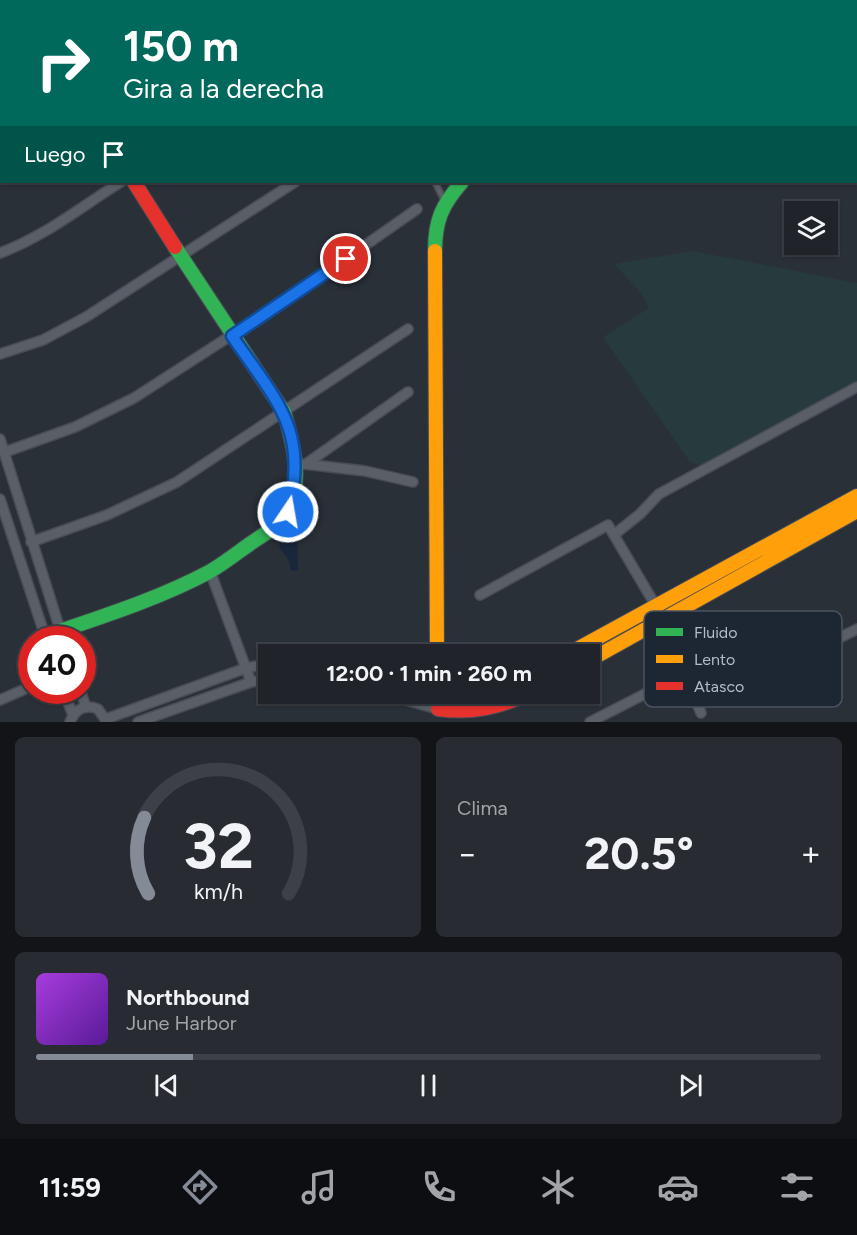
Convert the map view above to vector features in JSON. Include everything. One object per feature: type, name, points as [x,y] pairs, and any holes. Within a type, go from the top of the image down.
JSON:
[{"type":"street","points":[[0,253],[20,246],[39,235],[119,183]]},
{"type":"street","points":[[84,626],[210,572],[270,530],[288,512],[301,464],[284,412],[232,336],[135,183]]},
{"type":"street","points":[[0,354],[43,340],[86,317],[293,183]]},
{"type":"street","points":[[437,644],[435,231],[445,202],[461,183]]},
{"type":"street","points":[[5,452],[75,427],[134,398],[232,336],[417,209]]},
{"type":"street","points":[[32,542],[106,515],[177,482],[408,329]]},
{"type":"street","points":[[615,534],[659,494],[857,387]]},
{"type":"street","points":[[301,464],[408,392]]},
{"type":"street","points":[[0,439],[59,626]]},
{"type":"street","points":[[301,464],[365,471],[413,482]]},
{"type":"street","points":[[676,611],[718,588],[813,528],[857,496]]},
{"type":"street","points":[[0,499],[42,626]]},
{"type":"street","points":[[586,644],[711,574],[813,528],[857,512]]},
{"type":"street","points":[[10,526],[24,519]]},
{"type":"street","points":[[480,595],[605,525],[611,526],[660,611]]},
{"type":"street","points":[[210,572],[251,682]]},
{"type":"street","points":[[711,574],[718,588]]},
{"type":"street","points":[[600,654],[644,629]]},
{"type":"street","points":[[842,636],[857,629]]},
{"type":"street","points":[[86,707],[98,710],[107,720],[246,668],[258,666]]},
{"type":"street","points":[[138,722],[258,681]]},
{"type":"street","points":[[0,700],[18,692]]},
{"type":"street","points":[[590,722],[644,694]]},
{"type":"street","points":[[408,704],[437,715],[478,712],[508,704]]},
{"type":"street","points":[[71,718],[86,707]]},
{"type":"street","points":[[699,707],[701,713]]},
{"type":"lane","points":[[436,183],[445,202]]},
{"type":"green space","points":[[693,251],[857,283],[857,385],[701,466],[690,462],[603,337],[649,308],[641,293],[614,264]]},
{"type":"water","points":[[289,535],[297,535],[298,570],[296,571],[290,570],[289,561],[280,549],[281,539]]},
{"type":"traffic: fast","points":[[435,251],[436,230],[441,214],[449,198],[461,183]]},
{"type":"traffic: fast","points":[[74,626],[154,597],[209,572],[277,525],[285,516],[293,499],[295,462],[284,412],[175,247]]},
{"type":"traffic: slow","points":[[435,251],[437,644]]},
{"type":"traffic: slow","points":[[647,611],[857,496]]},
{"type":"traffic: slow","points":[[678,611],[857,511]]},
{"type":"traffic: slow","points":[[586,644],[644,612]]},
{"type":"traffic: slow","points":[[600,654],[644,630]]},
{"type":"traffic: jam","points":[[135,183],[175,247]]},
{"type":"traffic: jam","points":[[438,709],[462,711],[501,704]]},
{"type":"route","points":[[288,512],[295,477],[292,437],[284,412],[232,336],[346,259]]}]
